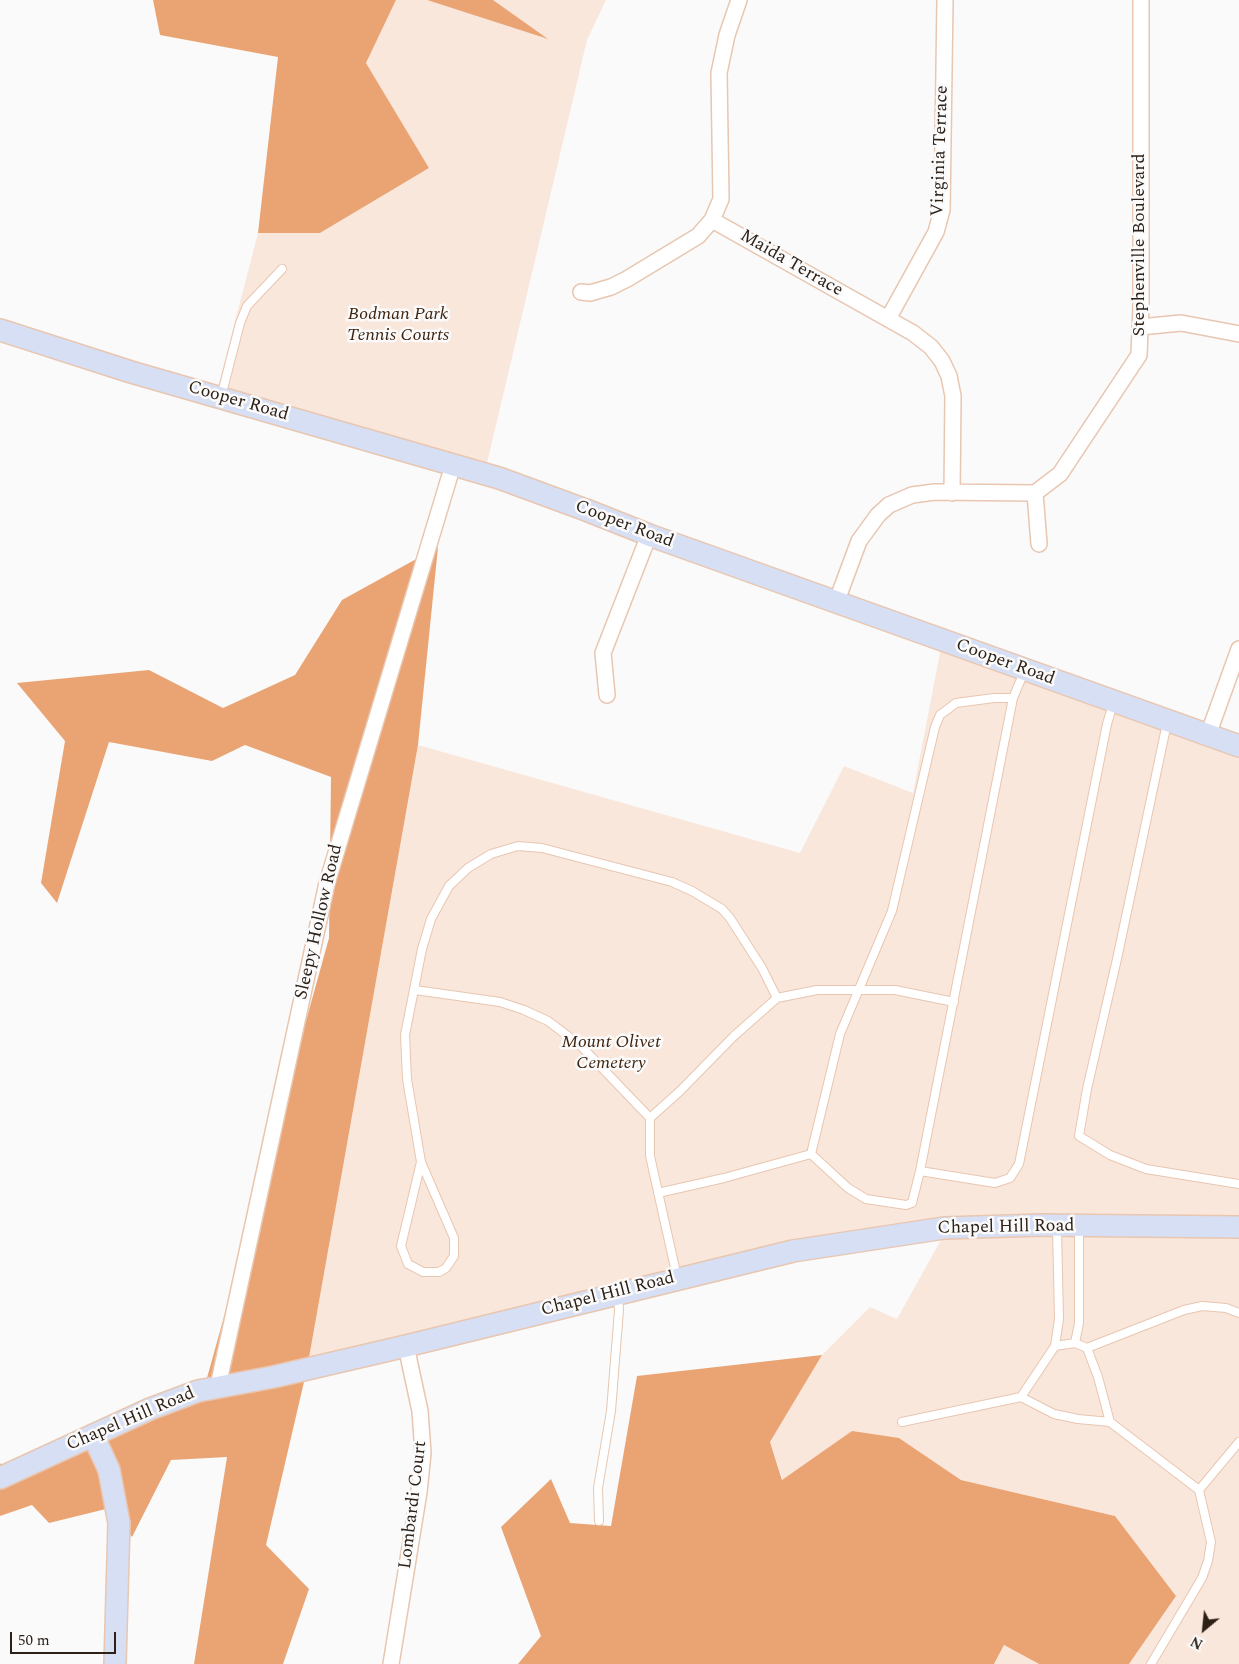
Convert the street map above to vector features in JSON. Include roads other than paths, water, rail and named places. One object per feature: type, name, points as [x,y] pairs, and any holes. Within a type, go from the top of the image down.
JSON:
[{"type":"street","points":[[581,292],[590,293],[612,287],[698,236],[712,220],[720,199],[719,73],[727,35],[739,0]]},
{"type":"street","name":"Virginia Terrace","points":[[888,319],[936,232],[942,210],[945,0]]},
{"type":"street","name":"Stephenville Boulevard","points":[[1036,492],[1060,474],[1139,355],[1141,0]]},
{"type":"street","name":"Maida Terrace","points":[[712,220],[913,333],[931,347],[942,361],[949,376],[953,396],[952,493]]},
{"type":"street","points":[[1140,327],[1180,323],[1239,334]]},
{"type":"street","name":"Cooper Road","points":[[0,330],[130,372],[454,465],[586,510],[649,536],[1239,746]]},
{"type":"street","name":"Sleepy Hollow Road","points":[[218,1386],[327,883],[454,465]]},
{"type":"street","points":[[836,603],[859,541],[878,514],[890,505],[912,495],[1036,492],[1039,544]]},
{"type":"street","points":[[607,695],[603,653],[649,536]]},
{"type":"street","points":[[1208,735],[1239,649]]},
{"type":"street","name":"Chapel Hill Road","points":[[0,1478],[93,1434],[150,1409],[198,1391],[273,1377],[406,1346],[793,1251],[944,1228],[1239,1227]]},
{"type":"street","name":"Lombardi Court","points":[[391,1664],[419,1492],[423,1453],[420,1411],[406,1346]]},
{"type":"street","points":[[93,1434],[109,1470],[119,1523],[115,1664]]},
{"type":"lane","points":[[221,397],[240,323],[247,306],[282,268]]},
{"type":"lane","points":[[810,1154],[848,1188],[866,1198],[906,1206],[912,1203],[954,1002],[1013,698],[1024,670]]},
{"type":"lane","points":[[810,1154],[820,1121],[834,1052],[892,911],[935,726],[940,715],[956,703],[994,698],[1013,698]]},
{"type":"lane","points":[[920,1171],[996,1183],[1010,1178],[1019,1164],[1107,724],[1114,702]]},
{"type":"lane","points":[[1167,721],[1118,960],[1087,1090],[1079,1136],[1110,1155],[1146,1169],[1239,1184]]},
{"type":"lane","points":[[421,1162],[401,1246],[408,1264],[423,1272],[439,1272],[446,1268],[454,1256],[454,1238],[421,1162],[407,1080],[405,1035],[431,919],[449,886],[468,868],[491,854],[510,847],[528,846],[542,848],[672,882],[692,891],[722,909],[730,918],[758,960],[777,998]]},
{"type":"lane","points":[[415,990],[500,1002],[524,1010],[548,1022],[581,1046],[650,1118],[650,1156],[677,1279]]},
{"type":"lane","points":[[650,1118],[680,1091],[734,1036],[777,998],[818,990],[895,990],[954,1002]]},
{"type":"lane","points":[[658,1193],[724,1178],[810,1154]]},
{"type":"lane","points":[[1021,1397],[1056,1346],[1059,1319],[1057,1227]]},
{"type":"lane","points":[[1075,1343],[1079,1323],[1079,1227]]},
{"type":"lane","points":[[599,1521],[598,1488],[611,1411],[619,1310],[618,1293]]},
{"type":"lane","points":[[1056,1346],[1075,1343],[1087,1348],[1184,1310],[1212,1306],[1239,1313]]},
{"type":"lane","points":[[1087,1348],[1098,1377],[1110,1422]]},
{"type":"lane","points":[[902,1422],[1021,1397],[1054,1414],[1078,1419],[1110,1422],[1198,1490],[1211,1542],[1208,1561],[1202,1578],[1151,1664]]},
{"type":"lane","points":[[1198,1490],[1239,1442]]},
{"type":"park label","name":"Bodman Park Tennis Courts","points":[[398,325]]},
{"type":"park label","name":"Mount Olivet Cemetery","points":[[611,1053]]}]
